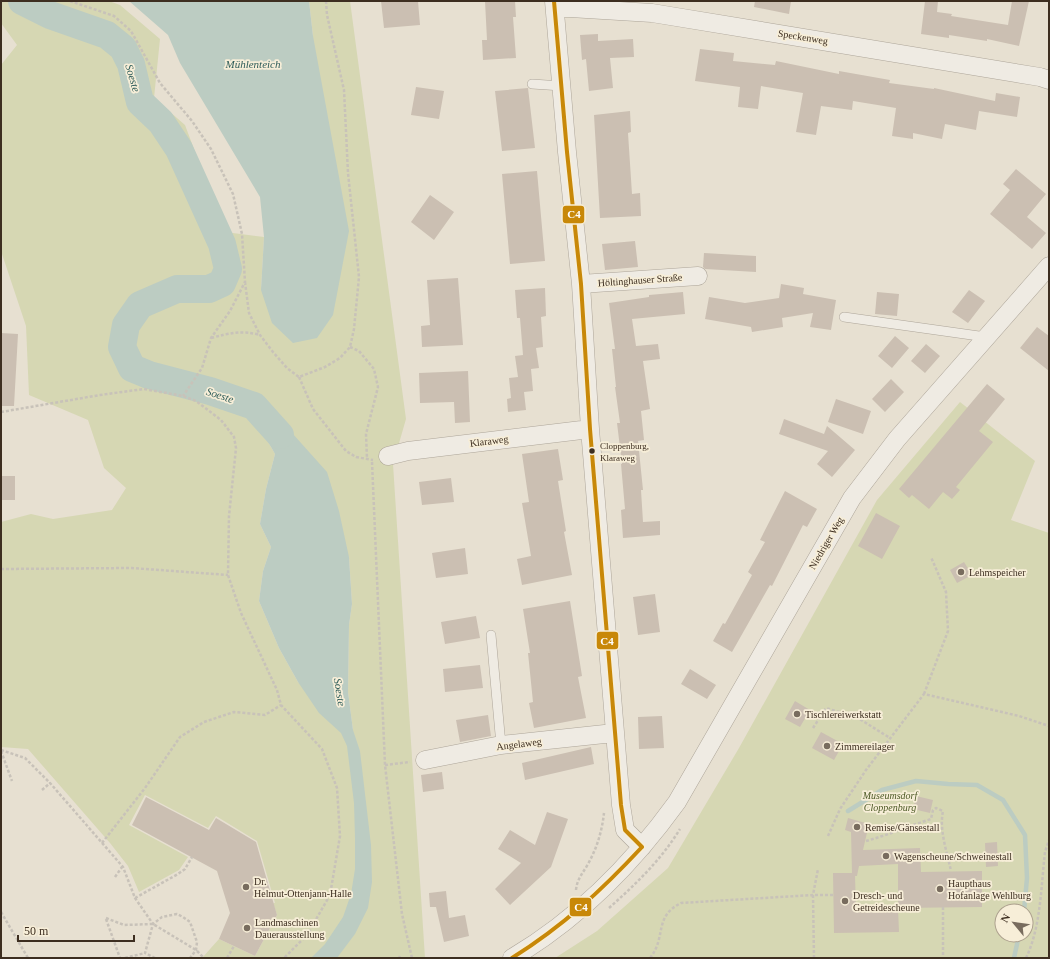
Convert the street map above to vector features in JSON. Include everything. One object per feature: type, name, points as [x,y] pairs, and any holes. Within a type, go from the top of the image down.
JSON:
[{"type":"street","name":"Speckenweg","points":[[555,5],[570,8],[652,12],[1033,75],[1049,80]]},
{"type":"street","points":[[512,958],[527,949],[584,906],[642,847],[625,830],[621,805],[590,429],[581,284],[555,5]]},
{"type":"street","name":"Niedriger Weg","points":[[642,847],[677,802],[852,498],[897,439],[1049,266]]},
{"type":"street","name":"Höltinghauser Straße","points":[[581,284],[698,276]]},
{"type":"street","name":"Klaraweg","points":[[380,458],[408,451],[590,429]]},
{"type":"street","name":"Angelaweg","points":[[425,760],[501,746],[614,733]]},
{"type":"lane","points":[[532,84],[562,86]]},
{"type":"lane","points":[[844,317],[986,337]]},
{"type":"lane","points":[[491,635],[501,746]]},
{"type":"path","points":[[70,1],[114,16],[131,31],[160,83],[192,121],[211,149],[233,194],[242,234],[249,314],[260,335],[287,368],[299,377],[303,390],[313,409],[346,451],[356,458],[380,458],[385,765],[401,907],[412,958]]},
{"type":"path","points":[[299,377],[325,368],[340,358],[350,347],[354,329],[359,277],[348,173],[344,90],[327,14],[326,1]]},
{"type":"path","points":[[183,396],[202,368],[211,338],[230,311],[245,282]]},
{"type":"path","points":[[211,338],[236,331],[250,332],[260,335]]},
{"type":"path","points":[[350,347],[359,351],[374,370],[378,387],[366,434],[367,459]]},
{"type":"path","points":[[1,412],[144,389],[183,396],[196,401],[221,420],[234,437],[236,448],[229,516],[228,575],[240,613],[277,690],[281,705],[322,749],[337,788],[340,836],[330,895],[307,935],[284,958]]},
{"type":"path","points":[[828,836],[840,809],[866,770],[924,694],[948,631],[946,592],[931,557]]},
{"type":"path","points":[[1,569],[132,568],[228,575]]},
{"type":"path","points":[[924,694],[1020,716],[1049,726]]},
{"type":"path","points":[[102,844],[145,788],[180,737],[204,722],[234,712],[265,715],[281,705]]},
{"type":"path","points":[[813,728],[826,708],[858,718],[890,738]]},
{"type":"path","points":[[1,750],[12,782]]},
{"type":"path","points":[[1,750],[25,758],[50,784],[123,867],[135,898],[152,924],[196,950],[204,958]]},
{"type":"path","points":[[385,765],[425,760]]},
{"type":"path","points":[[42,790],[50,784]]},
{"type":"path","points":[[866,841],[931,819],[933,810],[936,808],[943,811],[941,819],[942,830],[951,871]]},
{"type":"path","points":[[584,906],[575,893],[577,882],[589,864],[601,835],[604,813]]},
{"type":"path","points":[[605,910],[636,885],[657,862],[680,828]]},
{"type":"path","points":[[1026,958],[1037,926],[1045,852],[1049,840]]},
{"type":"path","points":[[135,898],[185,869],[192,857]]},
{"type":"path","points":[[114,877],[123,867]]},
{"type":"path","points":[[814,958],[812,895],[818,869]]},
{"type":"path","points":[[650,958],[660,940],[663,920],[672,908],[681,903],[833,895]]},
{"type":"path","points":[[943,907],[943,958]]},
{"type":"path","points":[[1,912],[28,958]]},
{"type":"path","points":[[120,958],[106,918],[124,925],[152,924],[162,917],[177,914],[184,916],[190,922],[197,942],[196,950],[190,958]]},
{"type":"path","points":[[145,953],[152,924]]},
{"type":"path","points":[[227,958],[234,946]]},
{"type":"path","points":[[125,958],[145,953],[155,958]]},
{"type":"green space","points":[[1,1],[109,1],[120,5],[160,39],[154,98],[185,125],[225,232],[264,237],[261,290],[313,36],[309,1],[350,1],[406,419],[393,464],[425,958],[202,958],[219,939],[255,956],[277,915],[273,903],[275,903],[257,841],[216,816],[208,828],[145,795],[129,825],[188,857],[179,870],[139,892],[128,866],[110,843],[28,749],[1,747],[1,522],[31,514],[53,519],[112,510],[126,488],[104,468],[88,420],[29,395],[26,326],[1,251],[1,65],[17,45],[1,23]],"holes":[[[251,412],[349,557],[352,604],[349,625],[348,692],[353,730],[298,682],[279,648],[259,601],[263,571],[271,547],[260,524],[266,489],[275,454]]]},
{"type":"green space","name":"Museumsdorf Cloppenburg","points":[[960,402],[1035,461],[1011,520],[1049,533],[1049,958],[555,958],[597,931],[668,868],[739,748],[877,500]]},
{"type":"water","name":"Mühlenteich","points":[[129,1],[309,1],[313,36],[349,231],[333,315],[317,338],[293,343],[272,323],[261,290],[264,237],[260,197],[180,63],[168,35]]},
{"type":"water","points":[[259,403],[284,424],[327,472],[339,511],[349,557],[352,604],[349,625],[348,692],[353,730],[360,751],[371,845],[372,882],[368,908],[355,934],[337,958],[311,958],[325,944],[343,917],[351,894],[355,869],[355,838],[354,803],[347,746],[341,733],[319,713],[298,682],[279,648],[259,601],[263,571],[271,547],[260,524],[266,489],[275,454],[251,412],[254,406]]},
{"type":"building","points":[[381,1],[418,1],[420,25],[384,28]]},
{"type":"building","points":[[485,1],[515,1],[516,17],[513,17],[516,58],[483,60],[482,40],[487,40]]},
{"type":"building","points":[[755,1],[791,1],[789,14],[754,7]]},
{"type":"building","points":[[925,1],[938,1],[937,12],[952,14],[951,16],[1008,25],[1012,1],[1029,1],[1019,46],[987,39],[987,41],[949,35],[949,38],[921,34]]},
{"type":"building","points":[[598,34],[598,41],[633,39],[634,57],[610,58],[613,88],[589,91],[586,59],[582,60],[580,35]]},
{"type":"building","points":[[700,49],[734,53],[733,61],[775,65],[776,61],[839,74],[839,71],[890,80],[889,83],[934,88],[995,101],[996,93],[1020,97],[1017,117],[979,111],[976,130],[945,124],[942,139],[913,133],[913,139],[892,136],[896,108],[853,101],[852,110],[821,106],[816,135],[796,132],[803,93],[761,86],[758,109],[738,107],[740,87],[695,81]]},
{"type":"building","points":[[416,87],[444,91],[439,119],[411,115]]},
{"type":"building","points":[[528,88],[535,148],[502,151],[495,91]]},
{"type":"building","points":[[630,111],[631,132],[628,133],[632,194],[640,193],[641,216],[600,218],[594,115]]},
{"type":"building","points":[[1016,169],[1046,194],[1027,217],[1046,233],[1032,249],[990,214],[1010,190],[1003,184]]},
{"type":"building","points":[[537,171],[545,261],[510,264],[502,174]]},
{"type":"building","points":[[430,195],[454,212],[434,240],[411,222]]},
{"type":"building","points":[[635,241],[638,267],[605,270],[602,244]]},
{"type":"building","points":[[704,253],[756,256],[756,272],[705,269],[703,267]]},
{"type":"building","points":[[458,278],[463,345],[422,347],[421,326],[430,325],[427,280]]},
{"type":"building","points":[[781,284],[804,288],[803,294],[836,300],[831,330],[810,327],[813,313],[782,318],[783,327],[752,332],[751,327],[705,319],[709,297],[745,303],[779,298]]},
{"type":"building","points":[[545,288],[546,316],[541,317],[543,347],[536,348],[539,368],[531,369],[533,391],[524,392],[526,410],[508,412],[507,399],[511,398],[509,378],[518,377],[515,356],[523,355],[520,318],[517,318],[515,290]]},
{"type":"building","points":[[969,290],[985,301],[968,323],[952,312]]},
{"type":"building","points":[[683,292],[685,314],[632,319],[636,346],[658,344],[660,359],[643,361],[650,409],[641,411],[644,440],[638,441],[643,490],[641,490],[643,522],[660,521],[660,535],[623,538],[621,510],[625,509],[617,423],[620,423],[612,349],[615,349],[609,303],[649,297],[649,295]]},
{"type":"building","points":[[877,292],[899,294],[897,316],[875,314]]},
{"type":"building","points":[[1037,327],[1049,336],[1049,371],[1020,348]]},
{"type":"building","points":[[1,333],[18,334],[14,406],[1,406]]},
{"type":"building","points":[[895,336],[909,348],[892,368],[878,356]]},
{"type":"building","points":[[926,344],[940,356],[925,373],[911,361]]},
{"type":"building","points":[[468,371],[470,422],[455,423],[454,402],[420,403],[419,373]]},
{"type":"building","points":[[891,379],[904,392],[885,412],[872,399]]},
{"type":"building","points":[[987,384],[1005,399],[979,431],[993,442],[956,487],[960,490],[952,499],[943,492],[929,509],[912,495],[909,498],[899,489]]},
{"type":"building","points":[[836,399],[871,411],[863,434],[828,422]]},
{"type":"building","points":[[784,419],[824,434],[827,426],[855,450],[832,477],[817,464],[828,451],[779,434]]},
{"type":"building","points":[[558,449],[563,480],[558,481],[566,531],[564,532],[572,575],[522,585],[517,559],[531,556],[522,503],[529,502],[522,454]]},
{"type":"building","points":[[1,476],[15,476],[15,500],[1,500]]},
{"type":"building","points":[[451,478],[454,502],[422,505],[419,482]]},
{"type":"building","points":[[785,491],[817,509],[807,527],[803,525],[772,586],[770,585],[732,652],[713,641],[723,623],[725,624],[752,575],[748,572],[765,542],[760,540]]},
{"type":"building","points":[[876,513],[900,526],[882,559],[858,546]]},
{"type":"building","points":[[465,548],[468,574],[436,578],[432,553]]},
{"type":"building","name":"Lehmspeicher","points":[[964,562],[972,575],[957,583],[950,570]]},
{"type":"building","points":[[655,594],[660,632],[638,635],[633,597]]},
{"type":"building","points":[[570,601],[582,676],[578,677],[586,718],[534,728],[529,703],[533,702],[528,653],[530,653],[523,609]]},
{"type":"building","points":[[476,616],[480,638],[445,644],[441,622]]},
{"type":"building","points":[[480,665],[483,688],[445,692],[443,669]]},
{"type":"building","points":[[690,669],[716,685],[707,699],[681,684]]},
{"type":"building","name":"Tischlereiwerkstatt","points":[[795,701],[810,710],[800,727],[785,719]]},
{"type":"building","points":[[488,715],[491,736],[460,742],[456,720]]},
{"type":"building","points":[[662,716],[664,748],[639,749],[638,717]]},
{"type":"building","name":"Zimmereilager","points":[[821,732],[843,744],[834,760],[812,748]]},
{"type":"building","points":[[591,747],[594,764],[525,780],[522,763]]},
{"type":"building","points":[[442,772],[444,789],[423,792],[421,775]]},
{"type":"building","points":[[916,796],[933,800],[930,813],[913,809]]},
{"type":"building","name":"Dr. Helmut-Ottenjann-Halle","points":[[146,797],[209,830],[216,818],[256,842],[277,915],[255,956],[219,939],[230,913],[217,871],[132,825]]},
{"type":"building","points":[[547,812],[568,819],[551,867],[510,905],[495,889],[521,863],[498,849],[510,830],[535,845]]},
{"type":"building","points":[[848,818],[869,824],[863,850],[920,848],[921,872],[982,871],[982,907],[898,908],[899,932],[834,933],[833,873],[852,873],[851,832],[845,830]],"holes":[[[898,864],[898,908],[856,908],[855,876],[857,876],[859,866]]]},
{"type":"building","points":[[997,842],[998,866],[986,867],[985,843]]},
{"type":"building","points":[[446,891],[449,918],[465,915],[469,936],[444,942],[436,907],[430,907],[429,893]]},
{"type":"waterway","name":"Soeste","points":[[22,1],[50,15],[107,35],[123,48],[131,64],[140,102],[161,122],[179,149],[222,244],[228,269],[222,283],[209,289],[177,289],[140,305],[126,325],[122,347],[132,368],[149,375],[210,391],[254,406],[280,435]]},
{"type":"waterway","points":[[848,811],[882,790],[916,781],[977,785],[1003,800],[1025,835],[1027,878],[1025,903]]},
{"type":"waterway","points":[[1014,958],[1017,943]]},
{"type":"transit line","name":"C4","points":[[554,1],[567,152],[581,284],[590,429],[621,805],[625,830],[642,847]]},
{"type":"transit line","name":"C4","points":[[512,958],[531,946],[581,907],[642,847]]},
{"type":"place","name":"Cloppenburg, Klaraweg","points":[[592,451]]},
{"type":"place","name":"Lehmspeicher","points":[[961,572]]},
{"type":"place","name":"Tischlereiwerkstatt","points":[[797,714]]},
{"type":"place","name":"Zimmereilager","points":[[827,746]]},
{"type":"place","name":"Remise/Gänsestall","points":[[857,827]]},
{"type":"place","name":"Wagenscheune/Schweinestall","points":[[886,856]]},
{"type":"place","name":"Dr. Helmut-Ottenjann-Halle","points":[[246,887]]},
{"type":"place","name":"Haupthaus Hofanlage Wehlburg","points":[[940,889]]},
{"type":"place","name":"Dresch- und Getreidescheune","points":[[845,901]]},
{"type":"place","name":"Landmaschinen Dauerausstellung","points":[[247,928]]}]
